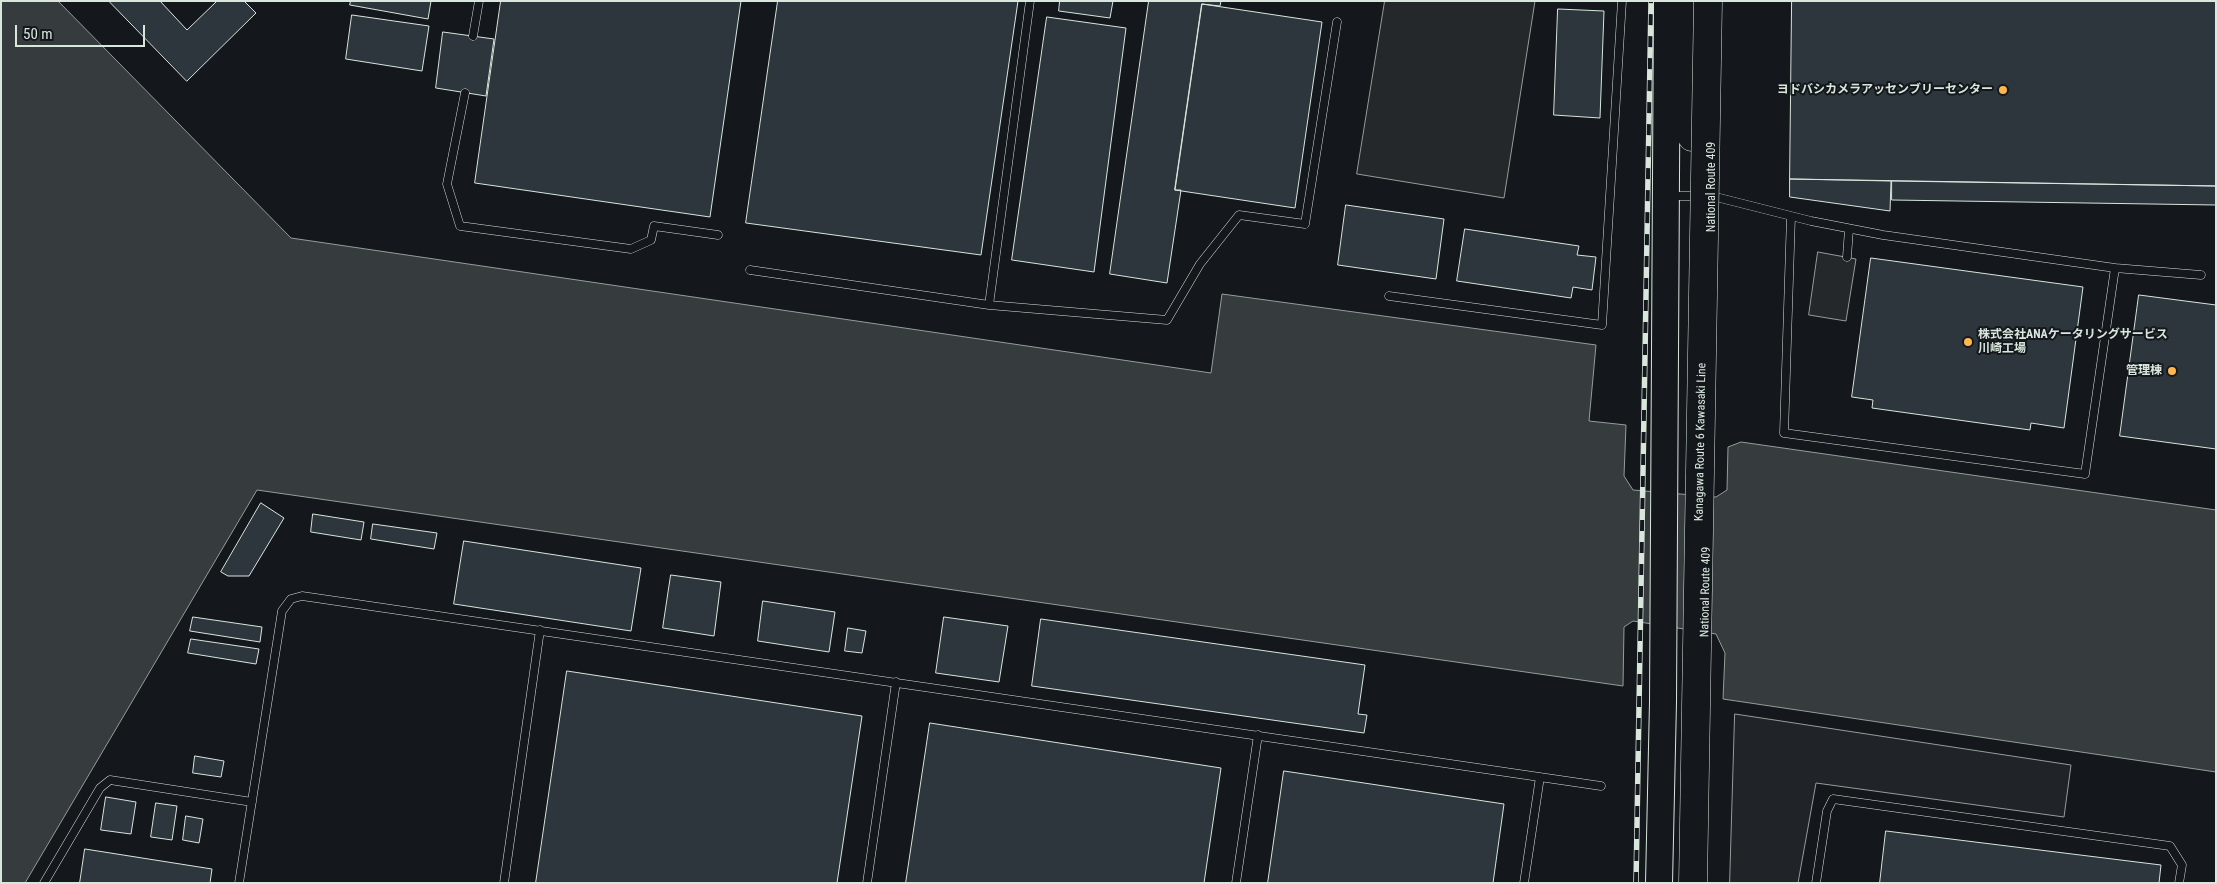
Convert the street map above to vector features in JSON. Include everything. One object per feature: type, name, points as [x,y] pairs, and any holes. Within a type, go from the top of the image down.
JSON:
[{"type":"highway","points":[[1658,883],[1663,702],[1666,1]]},
{"type":"highway","points":[[1687,1],[1692,137]]},
{"type":"highway","name":"Kanagawa Route 6 Kawasaki Line","points":[[1679,883],[1694,1]]},
{"type":"highway","name":"Kanagawa Route 6 Kawasaki Line","points":[[1693,883],[1708,1]]},
{"type":"highway","name":"National Route 409","points":[[1704,883],[1704,707],[1710,421],[1713,1]]},
{"type":"lane","points":[[473,36],[479,1]]},
{"type":"lane","points":[[989,305],[1030,1]]},
{"type":"lane","points":[[1389,296],[1602,325],[1622,1]]},
{"type":"lane","points":[[750,270],[989,305],[1167,320],[1200,264],[1239,215],[1305,224],[1337,22]]},
{"type":"lane","points":[[465,92],[447,184],[460,226],[631,249],[651,240],[654,226],[718,236]]},
{"type":"lane","points":[[1666,196],[1712,196],[1849,229],[2115,268],[2202,275]]},
{"type":"lane","points":[[1791,216],[1784,433],[2085,474],[2115,268]]},
{"type":"lane","points":[[1847,257],[1849,229]]},
{"type":"lane","points":[[239,883],[282,611],[291,599],[302,596],[1601,786]]},
{"type":"lane","points":[[504,883],[540,630]]},
{"type":"lane","points":[[867,883],[896,682]]},
{"type":"lane","points":[[1236,883],[1258,735]]},
{"type":"lane","points":[[1524,883],[1540,776]]},
{"type":"lane","points":[[44,883],[100,788],[110,780],[252,802]]},
{"type":"lane","points":[[1816,883],[1827,811],[1833,799],[2170,846],[2182,865],[2179,883]]},
{"type":"shaded area","points":[[1,1],[58,1],[291,238],[1211,373],[1222,294],[1596,345],[1589,421],[1626,425],[1624,476],[1633,490],[1716,497],[1727,490],[1728,447],[1741,442],[2216,510],[2216,772],[1723,699],[1725,653],[1716,634],[1633,621],[1624,627],[1623,686],[257,490],[25,883],[1,883]]},
{"type":"shaded area","points":[[1385,1],[1535,1],[1504,198],[1357,174]]},
{"type":"shaded area","points":[[1818,252],[1856,259],[1846,321],[1809,315]]},
{"type":"shaded area","points":[[1735,714],[2071,765],[2064,817],[1816,783],[1798,883],[1730,883]]},
{"type":"building","points":[[109,1],[160,1],[187,30],[217,1],[244,1],[256,13],[187,81]]},
{"type":"building","points":[[351,1],[431,1],[428,19],[350,5]]},
{"type":"building","points":[[501,1],[741,1],[710,217],[475,183]]},
{"type":"building","points":[[778,1],[1018,1],[981,255],[746,223]]},
{"type":"building","points":[[1060,1],[1113,1],[1110,18],[1059,11]]},
{"type":"building","points":[[1149,1],[1221,1],[1220,6],[1202,4],[1175,190],[1181,190],[1167,283],[1110,274]]},
{"type":"building","name":"ヨドバシカメラアッセンブリーセンター","points":[[1792,1],[2216,1],[2216,186],[1790,179]]},
{"type":"building","points":[[1202,4],[1322,22],[1295,208],[1175,190]]},
{"type":"building","points":[[1558,9],[1604,11],[1600,118],[1554,115]]},
{"type":"building","points":[[352,15],[429,26],[422,71],[346,59]]},
{"type":"building","points":[[1047,17],[1126,28],[1094,272],[1012,260]]},
{"type":"building","points":[[443,32],[494,39],[486,96],[436,88]]},
{"type":"building","points":[[1790,179],[1891,181],[1890,211],[1790,197]]},
{"type":"building","points":[[1892,181],[2216,186],[2216,205],[1892,200]]},
{"type":"building","points":[[1346,205],[1444,219],[1436,279],[1338,265]]},
{"type":"building","points":[[1465,229],[1579,246],[1577,255],[1596,257],[1592,290],[1573,287],[1571,298],[1457,281]]},
{"type":"building","name":"株式会社ANAケータリングサービス 川崎工場","points":[[1871,258],[2083,287],[2064,428],[2031,423],[2030,430],[1872,408],[1873,400],[1852,397]]},
{"type":"building","name":"管理棟","points":[[2139,295],[2216,305],[2216,449],[2120,436]]},
{"type":"building","points":[[261,503],[284,518],[249,576],[228,576],[221,572]]},
{"type":"building","points":[[313,514],[364,522],[361,540],[311,532]]},
{"type":"building","points":[[373,524],[437,533],[434,549],[371,539]]},
{"type":"building","points":[[464,541],[641,568],[631,631],[454,604]]},
{"type":"building","points":[[671,575],[721,582],[714,636],[663,628]]},
{"type":"building","points":[[763,601],[835,612],[829,652],[758,641]]},
{"type":"building","points":[[193,617],[262,627],[260,642],[190,631]]},
{"type":"building","points":[[944,617],[1008,626],[999,682],[936,673]]},
{"type":"building","points":[[1041,619],[1365,665],[1358,714],[1367,715],[1364,733],[1032,686]]},
{"type":"building","points":[[848,628],[866,631],[862,653],[845,651]]},
{"type":"building","points":[[191,639],[259,649],[256,664],[188,653]]},
{"type":"building","points":[[567,671],[862,716],[837,883],[536,883]]},
{"type":"building","points":[[930,723],[1221,768],[1204,883],[906,883]]},
{"type":"building","points":[[195,756],[224,761],[221,777],[193,773]]},
{"type":"building","points":[[1284,771],[1504,804],[1493,883],[1268,883]]},
{"type":"building","points":[[106,797],[136,802],[131,834],[101,830]]},
{"type":"building","points":[[156,803],[177,806],[172,840],[151,837]]},
{"type":"building","points":[[186,816],[203,819],[199,843],[183,840]]},
{"type":"building","points":[[1886,831],[2161,865],[2159,883],[1880,883]]},
{"type":"building","points":[[85,849],[212,869],[210,883],[80,883]]},
{"type":"railway","points":[[1636,883],[1651,1]]},
{"type":"place","name":"ヨドバシカメラアッセンブリーセンター","points":[[2003,90]]},
{"type":"place","name":"株式会社ANAケータリングサービス 川崎工場","points":[[1968,342]]},
{"type":"place","name":"管理棟","points":[[2172,371]]}]
